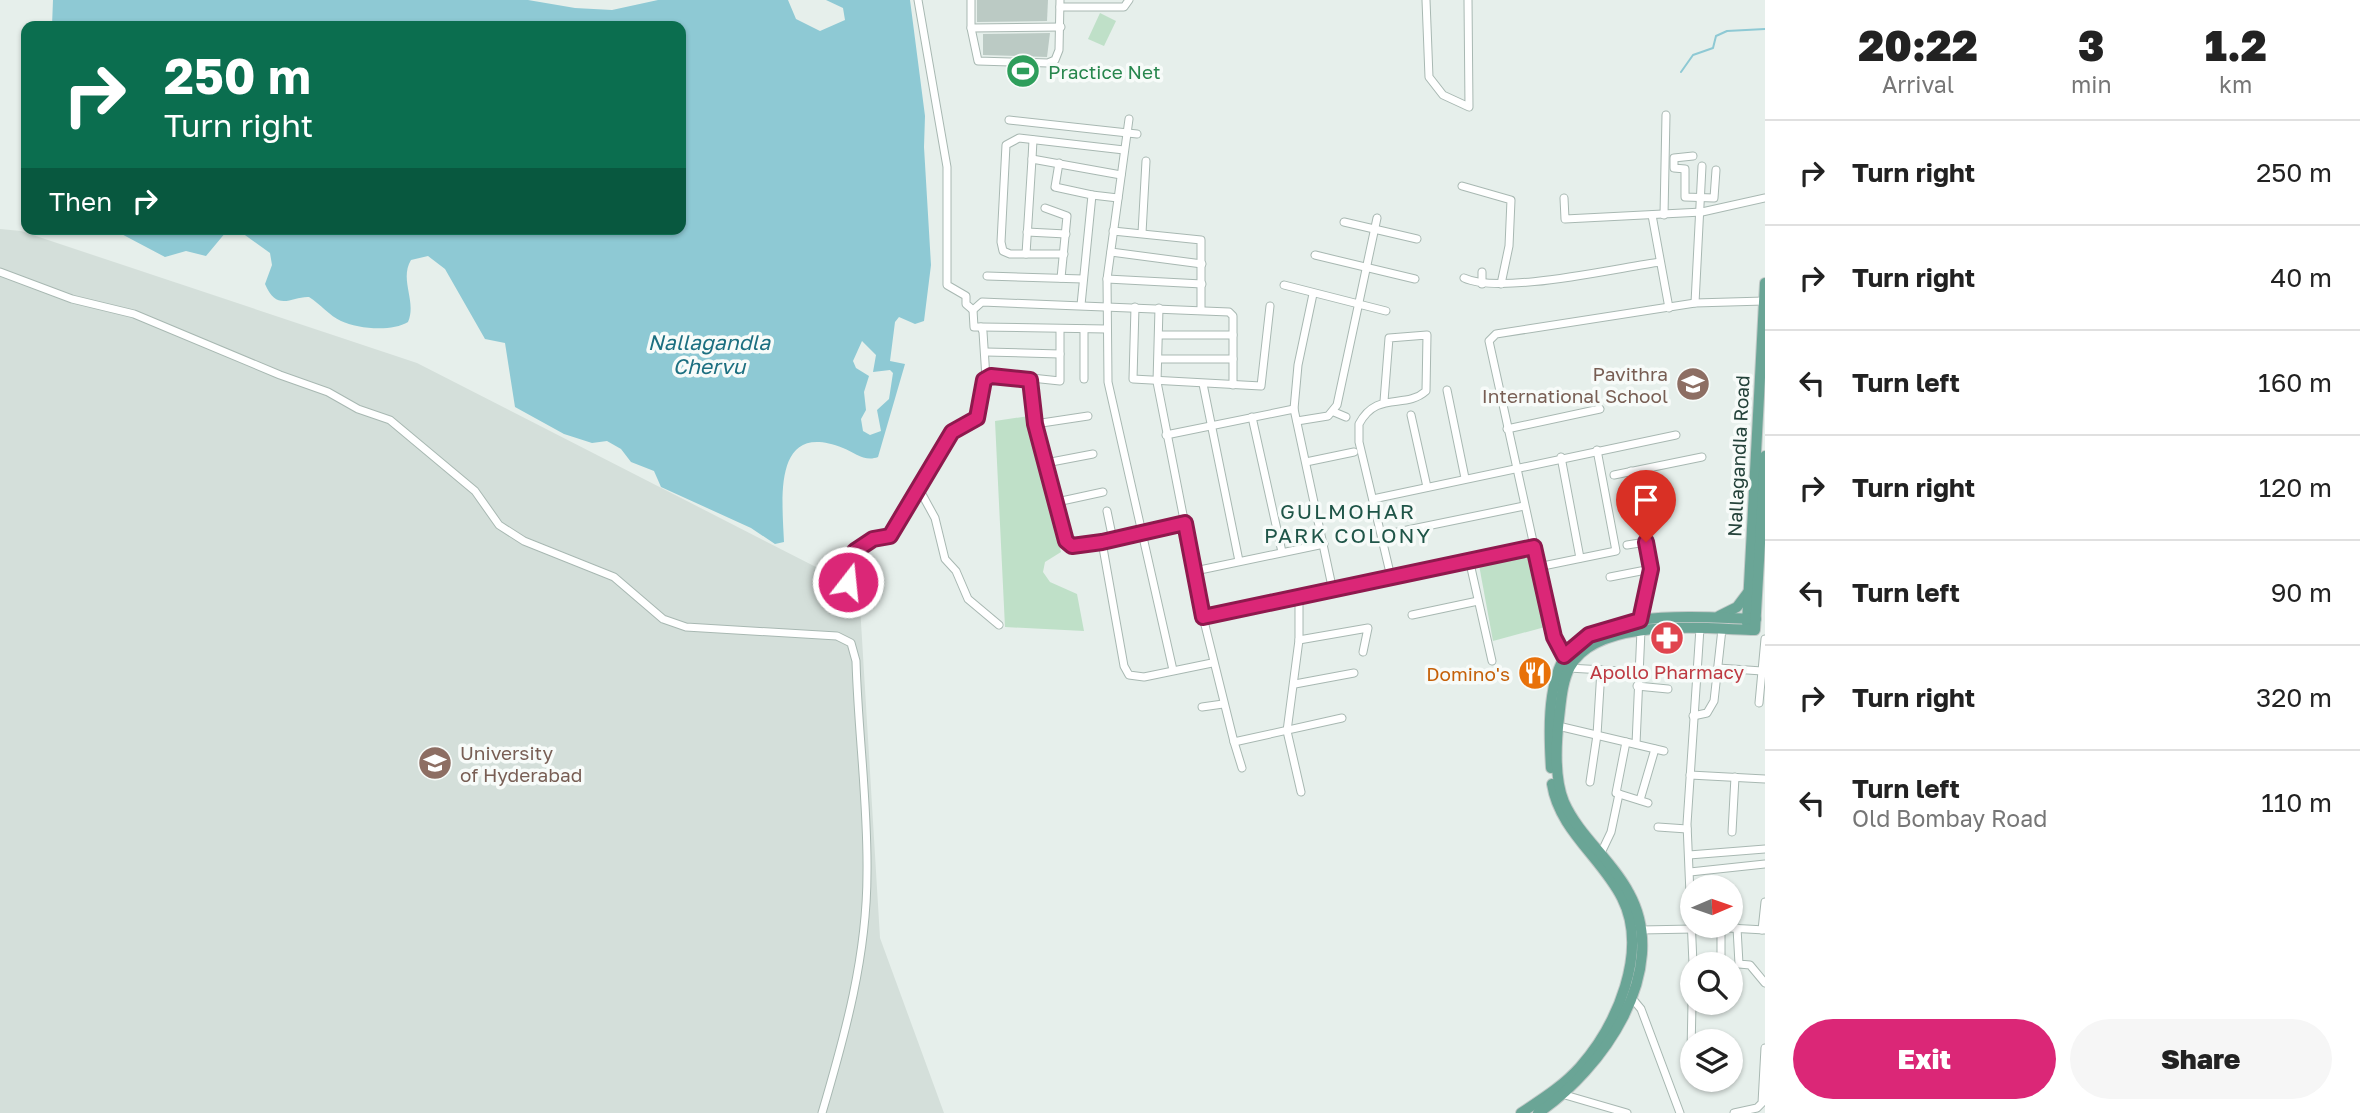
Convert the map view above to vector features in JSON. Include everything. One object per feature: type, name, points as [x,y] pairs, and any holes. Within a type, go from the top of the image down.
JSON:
[{"type":"main road","name":"Nallagandla Road","points":[[1750,623],[1749,590],[1765,283]]},
{"type":"main road","name":"Nallagandla Road","points":[[1750,623],[1765,456]]},
{"type":"main road","points":[[1713,618],[1737,607],[1749,590]]},
{"type":"main road","points":[[1538,1113],[1565,1095],[1601,1055],[1641,959],[1641,930],[1630,894],[1572,817],[1561,792],[1558,726],[1564,656],[1589,635],[1640,625],[1713,618],[1750,623]]},
{"type":"main road","points":[[1521,1113],[1562,1086],[1582,1065],[1626,995],[1632,951],[1628,913],[1613,883],[1565,820],[1553,793],[1551,725],[1564,670],[1595,645],[1640,625],[1722,629],[1750,623]]},
{"type":"street","points":[[918,0],[947,167],[947,285],[965,296],[966,304],[973,310],[974,327],[1106,329]]},
{"type":"street","points":[[971,0],[971,28],[978,61],[1048,63],[1055,60],[1059,50],[1060,4],[1124,7],[1129,0]]},
{"type":"street","points":[[1426,0],[1429,77],[1443,95],[1469,107],[1468,0]]},
{"type":"street","points":[[971,28],[1061,27]]},
{"type":"street","points":[[1664,215],[1666,115]]},
{"type":"street","points":[[1129,119],[1107,279],[1108,382],[1173,670]]},
{"type":"street","points":[[1009,120],[1137,134]]},
{"type":"street","points":[[1064,254],[1006,253],[1001,246],[1005,150],[1013,139],[1124,149]]},
{"type":"street","points":[[1026,254],[1033,140]]},
{"type":"street","points":[[1693,156],[1675,155],[1673,166],[1685,169],[1685,197],[1714,198],[1716,170]]},
{"type":"street","points":[[1032,159],[1121,174]]},
{"type":"street","points":[[1142,233],[1146,161]]},
{"type":"street","points":[[1059,163],[1055,187],[1118,198]]},
{"type":"street","points":[[1695,303],[1702,212],[1702,166]]},
{"type":"street","points":[[1462,186],[1510,199],[1509,246],[1501,284]]},
{"type":"street","points":[[1081,305],[1092,195]]},
{"type":"street","points":[[1564,198],[1565,219],[1702,212],[1765,198]]},
{"type":"street","points":[[1045,208],[1067,214],[1062,278]]},
{"type":"street","points":[[1652,215],[1669,308]]},
{"type":"street","points":[[1334,412],[1377,218]]},
{"type":"street","points":[[1344,222],[1417,239]]},
{"type":"street","points":[[1113,231],[1199,238],[1203,245],[1200,310]]},
{"type":"street","points":[[1027,232],[1066,234]]},
{"type":"street","points":[[1111,252],[1202,264]]},
{"type":"street","points":[[1315,255],[1415,279]]},
{"type":"street","points":[[1464,278],[1482,284],[1501,284],[1660,262]]},
{"type":"street","points":[[0,272],[72,299],[134,314],[280,375],[328,392],[358,410],[390,420],[475,491],[499,525],[524,541],[614,577],[663,619],[686,627],[836,636],[851,643],[856,661],[867,875],[859,967],[848,1026],[822,1113]]},
{"type":"street","points":[[1482,272],[1482,284]]},
{"type":"street","points":[[987,276],[1083,279]]},
{"type":"street","points":[[1107,279],[1202,284]]},
{"type":"street","points":[[1284,285],[1386,311]]},
{"type":"street","points":[[1313,294],[1298,365],[1294,409],[1333,591]]},
{"type":"street","points":[[1564,656],[1554,637],[1524,506],[1489,344],[1493,335],[1695,303],[1764,301]]},
{"type":"street","points":[[973,310],[982,302],[1229,312],[1233,316],[1233,385]]},
{"type":"street","points":[[1135,307],[1132,377],[1136,380],[1261,386],[1270,306]]},
{"type":"street","points":[[1159,308],[1157,382],[1166,435],[1212,663],[1242,768]]},
{"type":"street","points":[[848,582],[855,551],[873,539],[890,536],[952,432],[977,418],[986,379],[986,352],[981,327]]},
{"type":"street","points":[[1060,329],[1060,381]]},
{"type":"street","points":[[1084,329],[1084,379]]},
{"type":"street","points":[[1159,335],[1233,335]]},
{"type":"street","points":[[1384,401],[1389,338],[1427,335],[1426,391],[1421,396],[1384,401],[1364,414],[1359,424],[1359,442],[1391,577]]},
{"type":"street","points":[[986,352],[1060,354]]},
{"type":"street","points":[[1158,359],[1233,359]]},
{"type":"street","points":[[986,379],[1001,376],[1030,380],[1069,380]]},
{"type":"street","points":[[1030,380],[1035,424],[1069,545],[1113,540],[1185,523]]},
{"type":"street","points":[[1203,384],[1239,561]]},
{"type":"street","points":[[1447,390],[1465,478]]},
{"type":"street","points":[[1166,435],[1294,409]]},
{"type":"street","points":[[1507,429],[1600,409]]},
{"type":"street","points":[[1297,421],[1334,412],[1346,417]]},
{"type":"street","points":[[1035,424],[1088,415]]},
{"type":"street","points":[[1411,415],[1427,487]]},
{"type":"street","points":[[1252,417],[1282,552]]},
{"type":"street","points":[[1373,499],[1561,457],[1676,435]]},
{"type":"street","points":[[1538,567],[1616,551],[1597,450]]},
{"type":"street","points":[[1306,462],[1354,452]]},
{"type":"street","points":[[1046,463],[1093,454]]},
{"type":"street","points":[[1561,457],[1580,558]]},
{"type":"street","points":[[1614,475],[1702,457]]},
{"type":"street","points":[[1631,471],[1651,569],[1640,625],[1636,744]]},
{"type":"street","points":[[918,487],[935,518],[945,559],[956,570],[968,599],[999,625]]},
{"type":"street","points":[[1057,502],[1102,492]]},
{"type":"street","points":[[1383,535],[1524,506]]},
{"type":"street","points":[[1640,515],[1667,508]]},
{"type":"street","points":[[1107,511],[1113,540]]},
{"type":"street","points":[[1102,542],[1127,672],[1138,677],[1212,663]]},
{"type":"street","points":[[1627,545],[1646,542]]},
{"type":"street","points":[[1195,571],[1324,544]]},
{"type":"street","points":[[1203,617],[1534,547]]},
{"type":"street","points":[[1469,559],[1492,661]]},
{"type":"street","points":[[1610,577],[1651,569]]},
{"type":"street","points":[[1299,597],[1299,640],[1287,731],[1301,792]]},
{"type":"street","points":[[1412,615],[1478,601]]},
{"type":"street","points":[[1299,640],[1368,628],[1363,652]]},
{"type":"street","points":[[1690,875],[1687,829],[1700,628]]},
{"type":"street","points":[[1693,716],[1707,713],[1711,708],[1722,629]]},
{"type":"street","points":[[1759,703],[1765,639]]},
{"type":"street","points":[[1718,668],[1762,671]]},
{"type":"street","points":[[1564,670],[1637,672]]},
{"type":"street","points":[[1590,782],[1597,735],[1601,670]]},
{"type":"street","points":[[1295,684],[1354,673]]},
{"type":"street","points":[[1637,687],[1668,689]]},
{"type":"street","points":[[1202,707],[1223,704]]},
{"type":"street","points":[[1234,741],[1342,718]]},
{"type":"street","points":[[1558,726],[1664,751]]},
{"type":"street","points":[[1626,742],[1616,793],[1648,803]]},
{"type":"street","points":[[1640,800],[1655,749]]},
{"type":"street","points":[[1690,775],[1765,779]]},
{"type":"street","points":[[1732,832],[1735,777]]},
{"type":"street","points":[[1601,853],[1611,832],[1619,794]]},
{"type":"street","points":[[1658,827],[1687,829]]},
{"type":"street","points":[[1689,855],[1765,849]]},
{"type":"street","points":[[1690,872],[1765,864]]},
{"type":"street","points":[[1743,928],[1763,930],[1765,902]]},
{"type":"street","points":[[1641,930],[1680,928]]},
{"type":"street","points":[[1738,938],[1739,964],[1750,965],[1765,982]]},
{"type":"street","points":[[1626,995],[1641,1009],[1680,1113]]},
{"type":"street","points":[[1734,1113],[1761,1105],[1765,1048]]},
{"type":"street","points":[[1565,1095],[1627,1113]]},
{"type":"shaded area","name":"University of Hyderabad","points":[[0,229],[21,231],[21,235],[33,235],[417,363],[859,589],[880,938],[944,1113],[0,1113]]},
{"type":"green space","points":[[1100,13],[1116,21],[1104,46],[1088,39]]},
{"type":"green space","points":[[1029,416],[1061,552],[1045,562],[1043,572],[1050,582],[1077,594],[1084,631],[1005,627],[995,421]]},
{"type":"green space","points":[[1532,554],[1545,627],[1493,641],[1479,565]]},
{"type":"water","name":"Nallagandla Chervu","points":[[53,0],[528,0],[575,8],[612,10],[658,0],[788,0],[796,19],[820,31],[845,20],[843,8],[826,0],[910,0],[925,116],[924,147],[931,265],[924,321],[915,324],[899,317],[895,322],[890,361],[905,364],[878,457],[864,458],[843,448],[820,442],[804,445],[793,454],[786,468],[783,485],[784,542],[775,544],[751,528],[661,487],[654,471],[631,462],[621,449],[607,441],[592,443],[564,434],[515,407],[505,343],[485,339],[445,269],[428,256],[411,260],[408,268],[407,283],[411,306],[408,322],[384,328],[348,324],[337,319],[309,297],[285,301],[275,298],[265,284],[272,265],[270,253],[245,235],[686,235],[686,21],[52,21]],"holes":[[[862,341],[876,355],[873,372],[890,370],[893,373],[889,399],[877,410],[881,431],[870,435],[863,431],[861,419],[866,410],[864,392],[869,376],[856,368],[853,361]]]},
{"type":"water","name":"Nallagandla Chervu","points":[[123,235],[224,235],[206,256],[186,251],[165,257]]},
{"type":"building","points":[[977,0],[1048,0],[1047,21],[977,22]]},
{"type":"building","points":[[1050,33],[1047,57],[983,55],[983,34]]},
{"type":"waterway","points":[[1681,72],[1693,55],[1713,48],[1716,36],[1727,31],[1765,29]]},
{"type":"place","name":"Practice Net","points":[[1023,71]]},
{"type":"place","name":"Pavithra International School","points":[[1693,384]]},
{"type":"place","name":"Apollo Pharmacy","points":[[1667,638]]},
{"type":"place","name":"Domino's","points":[[1535,673]]},
{"type":"place","name":"University of Hyderabad","points":[[435,763]]},
{"type":"district","name":"GULMOHAR PARK COLONY","points":[[1348,523]]},
{"type":"route","points":[[848,582],[855,551],[873,539],[890,536],[895,523],[933,468],[952,432],[977,418],[984,380],[988,376],[1022,377],[1030,380],[1035,424],[1069,545],[1102,542],[1185,523],[1203,617],[1534,547],[1554,637],[1564,656],[1589,635],[1640,620],[1651,569],[1646,542]]}]
